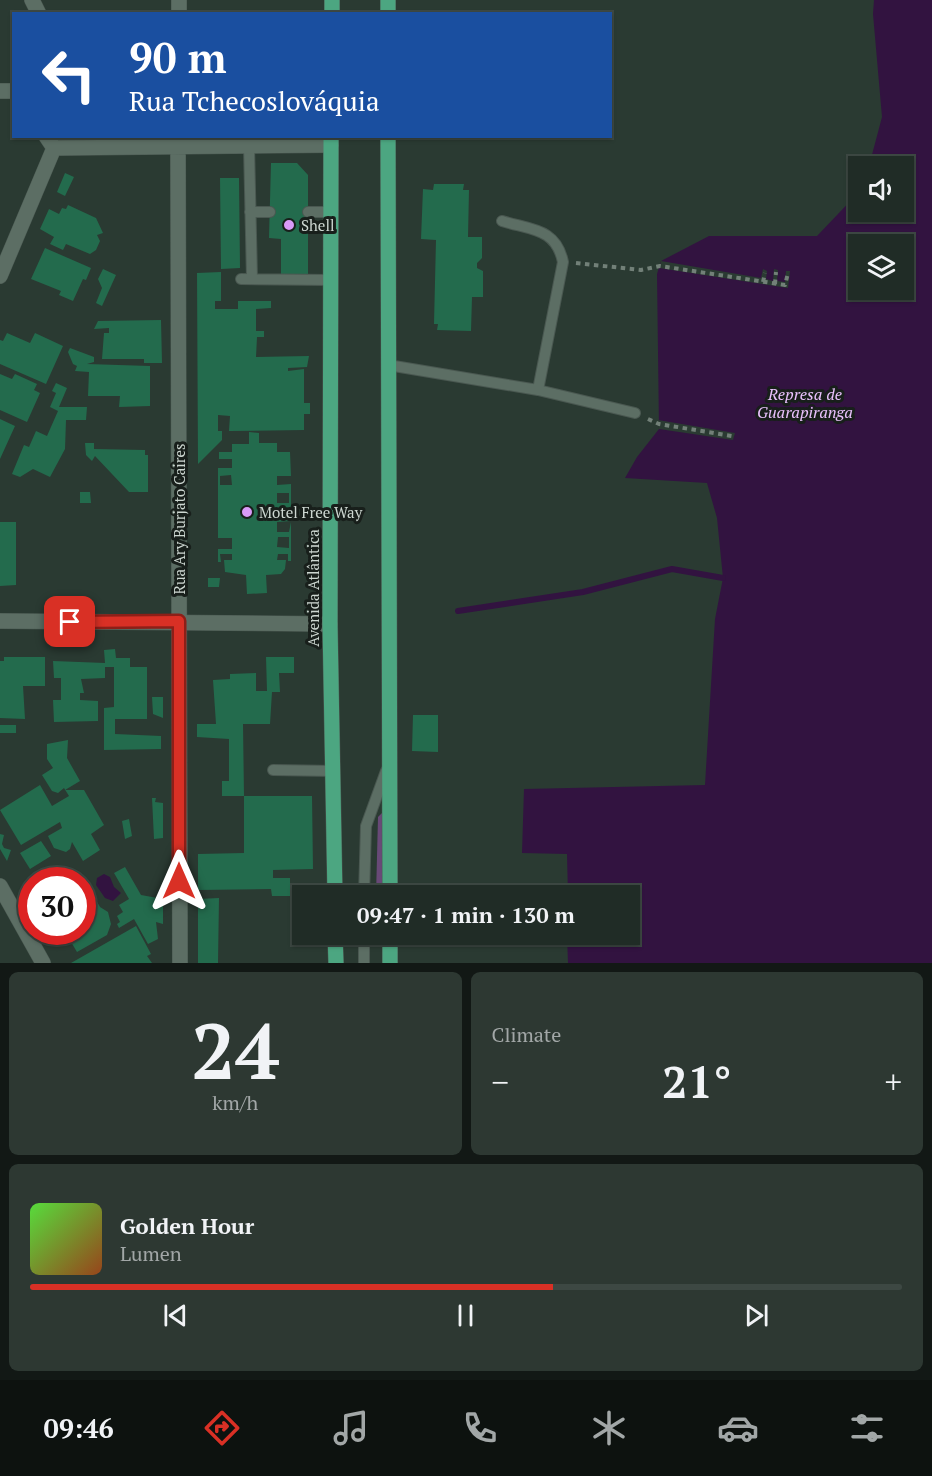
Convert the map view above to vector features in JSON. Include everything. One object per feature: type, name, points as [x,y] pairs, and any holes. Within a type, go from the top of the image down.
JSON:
[{"type":"main road","points":[[388,138],[390,885]]},
{"type":"main road","name":"Avenida Atlântica","points":[[331,141],[330,624],[335,885]]},
{"type":"main road","points":[[335,945],[336,963]]},
{"type":"main road","points":[[390,945],[390,963]]},
{"type":"street","points":[[0,276],[50,142],[249,146],[331,141]]},
{"type":"street","name":"Rua Ary Burjato Caires","points":[[178,146],[180,963]]},
{"type":"street","points":[[0,621],[330,624]]},
{"type":"street","points":[[0,886],[44,963]]},
{"type":"lane","points":[[249,146],[250,212],[246,279],[330,280]]},
{"type":"lane","points":[[250,212],[270,212]]},
{"type":"lane","points":[[308,212],[331,212]]},
{"type":"lane","points":[[502,221],[552,236],[560,247],[563,262],[538,390]]},
{"type":"lane","points":[[388,365],[538,390],[635,412]]},
{"type":"lane","points":[[364,885],[366,826],[390,762]]},
{"type":"lane","points":[[273,770],[334,771]]},
{"type":"lane","points":[[364,945],[364,963]]},
{"type":"path","points":[[563,262],[641,270],[660,266],[785,285],[788,273]]},
{"type":"path","points":[[775,284],[776,272]]},
{"type":"path","points":[[763,282],[765,273]]},
{"type":"path","points":[[635,412],[659,424],[732,435]]},
{"type":"shaded area","points":[[382,813],[385,885],[376,885],[378,817]]},
{"type":"water","name":"Represa de Guarapiranga","points":[[874,0],[932,0],[932,963],[568,963],[567,945],[640,945],[640,885],[568,885],[567,854],[522,853],[524,789],[705,785],[715,619],[723,578],[717,518],[707,483],[625,478],[637,457],[659,429],[657,274],[661,261],[709,236],[817,236],[848,203],[848,222],[914,222],[914,156],[872,156],[882,117],[873,14]]},
{"type":"water","points":[[104,874],[110,877],[114,887],[121,893],[113,901],[105,898],[96,885],[97,878]]},
{"type":"pier","points":[[661,261],[761,278],[763,269],[767,271],[766,279],[773,281],[774,269],[778,270],[777,281],[785,282],[786,271],[790,271],[788,288],[659,268]]},
{"type":"pier","points":[[658,420],[735,433],[733,440],[659,429]]},
{"type":"building","name":"Shell","points":[[271,163],[297,163],[308,175],[308,274],[281,275],[281,239],[269,238]]},
{"type":"building","points":[[65,173],[74,177],[65,196],[57,192]]},
{"type":"building","points":[[220,178],[239,178],[240,268],[221,269]]},
{"type":"building","points":[[434,184],[464,184],[463,190],[469,190],[468,237],[482,237],[482,258],[477,263],[477,268],[483,271],[483,297],[472,297],[471,331],[437,330],[438,324],[434,324],[436,240],[421,239],[423,189],[433,190]]},
{"type":"building","points":[[68,205],[96,218],[103,233],[97,235],[100,241],[96,250],[90,254],[66,244],[63,250],[50,244],[54,237],[40,229],[49,209],[59,214],[62,208],[66,209]]},
{"type":"building","points":[[45,248],[91,268],[73,301],[59,295],[61,291],[31,279]]},
{"type":"building","points":[[103,269],[116,275],[102,306],[96,303],[102,288],[98,279]]},
{"type":"building","points":[[221,272],[221,301],[215,301],[215,309],[238,309],[238,301],[271,301],[271,308],[256,309],[256,331],[264,331],[264,337],[257,337],[256,357],[309,356],[307,367],[288,368],[288,371],[304,369],[304,403],[310,403],[310,414],[304,414],[304,430],[229,431],[230,416],[218,415],[218,431],[222,431],[222,440],[198,464],[197,273]]},
{"type":"building","points":[[161,320],[162,363],[144,363],[144,359],[102,359],[104,333],[109,333],[109,328],[94,329],[98,321]]},
{"type":"building","points":[[7,333],[30,343],[35,333],[63,346],[46,384],[0,364],[0,340],[3,341]]},
{"type":"building","points":[[70,348],[94,357],[94,362],[87,364],[150,366],[150,406],[119,407],[120,396],[88,396],[89,372],[75,371],[77,366],[73,364],[68,352]]},
{"type":"building","points":[[0,374],[12,379],[15,374],[37,384],[34,390],[40,393],[27,422],[0,410]]},
{"type":"building","points":[[56,383],[67,388],[59,407],[87,407],[86,420],[66,420],[65,449],[50,477],[33,469],[20,477],[12,474],[24,445],[29,447],[36,431],[47,436],[58,411],[50,407],[56,393],[52,391]]},
{"type":"building","points":[[0,419],[15,426],[0,459]]},
{"type":"building","name":"Motel Free Way","points":[[249,432],[259,433],[259,443],[277,443],[277,452],[290,452],[291,476],[277,476],[277,485],[291,484],[291,509],[277,509],[277,515],[291,515],[291,521],[277,522],[277,532],[289,532],[291,522],[291,561],[288,561],[288,554],[278,554],[277,560],[286,560],[285,569],[281,574],[266,575],[267,593],[247,594],[246,575],[225,572],[224,560],[232,560],[232,554],[220,554],[221,562],[218,562],[218,549],[232,549],[232,538],[218,538],[218,468],[232,468],[232,459],[219,459],[219,452],[232,452],[232,444],[249,444]],"holes":[[[231,475],[232,485],[220,485],[220,476]],[[277,493],[289,493],[289,503],[277,503]],[[278,537],[289,537],[289,548],[277,547]]]},
{"type":"building","points":[[85,443],[94,443],[94,449],[145,450],[145,455],[148,455],[148,492],[129,492],[95,456],[92,461],[86,455]]},
{"type":"building","points":[[80,492],[90,492],[91,503],[80,503]]},
{"type":"building","points":[[0,522],[16,522],[16,585],[0,586]]},
{"type":"building","points":[[208,578],[220,578],[219,587],[208,587]]},
{"type":"building","points":[[115,649],[116,658],[130,658],[130,667],[147,667],[147,719],[115,719],[115,734],[161,736],[161,749],[104,750],[104,708],[114,707],[114,667],[105,667],[105,678],[81,679],[84,693],[80,693],[80,700],[98,701],[98,721],[54,722],[53,700],[61,700],[61,678],[54,678],[53,661],[105,663],[104,650]]},
{"type":"building","points":[[4,657],[45,657],[45,686],[23,686],[25,719],[0,718],[0,661],[4,661]]},
{"type":"building","points":[[266,657],[294,657],[294,673],[279,673],[280,692],[272,692],[270,724],[243,724],[244,796],[222,796],[222,781],[229,781],[229,739],[197,737],[197,724],[216,724],[213,680],[230,679],[230,674],[256,673],[256,691],[267,691]]},
{"type":"building","points":[[152,697],[163,697],[163,718],[153,714]]},
{"type":"building","points":[[413,715],[438,715],[438,752],[412,751]]},
{"type":"building","points":[[0,725],[16,725],[16,733],[0,733]]},
{"type":"building","points":[[68,740],[67,758],[80,781],[65,790],[64,788],[58,793],[52,791],[42,775],[53,768],[47,759],[47,744]]},
{"type":"building","points":[[40,785],[52,806],[69,796],[65,790],[84,790],[104,825],[91,834],[100,850],[83,861],[72,842],[70,849],[66,852],[54,848],[48,836],[62,828],[60,822],[21,845],[0,810]]},
{"type":"building","points":[[244,796],[312,796],[313,869],[273,870],[273,878],[290,878],[290,896],[272,896],[271,889],[198,890],[198,854],[244,853]]},
{"type":"building","points":[[152,798],[156,798],[155,802],[163,803],[163,838],[154,839]]},
{"type":"building","points":[[129,819],[132,836],[125,839],[122,821]]},
{"type":"building","points":[[0,834],[4,835],[2,844],[4,848],[11,850],[7,861],[0,849]]},
{"type":"building","points":[[41,841],[51,856],[33,867],[29,867],[20,853]]},
{"type":"building","points":[[125,867],[141,895],[163,899],[163,924],[156,922],[158,939],[148,944],[134,919],[119,928],[117,924],[120,922],[117,916],[123,912],[119,905],[129,899],[114,873]]},
{"type":"building","points":[[219,898],[218,963],[198,963],[198,899]]},
{"type":"building","points":[[96,900],[100,907],[108,912],[111,924],[107,935],[96,941]]},
{"type":"building","points":[[136,926],[151,954],[147,956],[152,963],[71,963]]},
{"type":"building","points":[[73,945],[89,945],[77,952]]},
{"type":"waterway","points":[[458,611],[583,592],[672,569],[723,578]]},
{"type":"place","name":"Shell","points":[[289,225]]},
{"type":"place","name":"Motel Free Way","points":[[247,512]]},
{"type":"route","points":[[70,622],[179,621],[179,881]]}]
